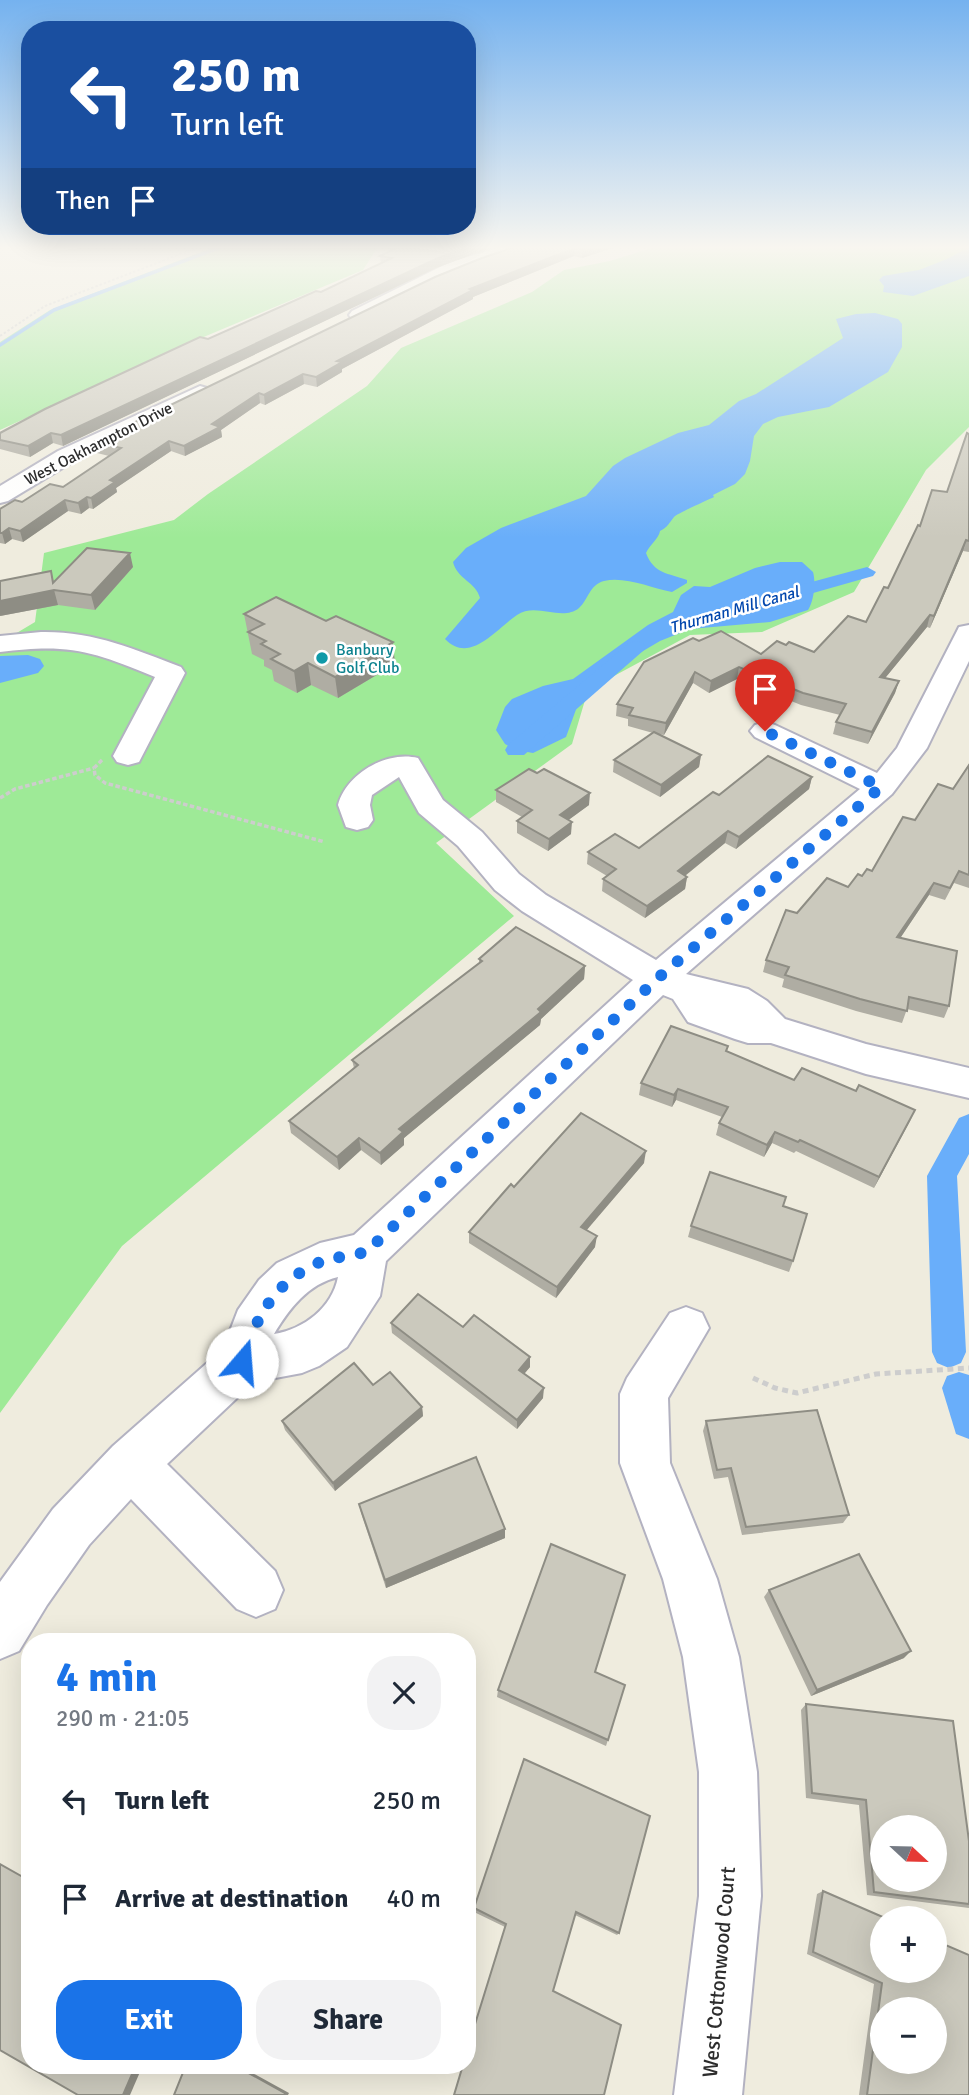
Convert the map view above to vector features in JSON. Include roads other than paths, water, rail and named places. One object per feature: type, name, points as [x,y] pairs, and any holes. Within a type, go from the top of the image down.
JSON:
[{"type":"street","name":"West Oakhampton Drive","points":[[0,496],[66,456],[213,385]]},
{"type":"street","points":[[0,1632],[28,1586],[71,1527],[131,1463],[242,1362],[254,1325],[275,1294],[292,1277],[320,1262],[366,1252],[672,984],[881,787],[901,766],[912,748],[969,633]]},
{"type":"street","points":[[0,644],[68,640],[111,648],[171,673],[119,755]]},
{"type":"street","points":[[765,731],[881,787]]},
{"type":"street","points":[[356,820],[353,804],[362,788],[383,772],[407,764],[430,806],[470,839],[507,883],[534,903],[672,984],[715,990],[758,1011],[772,1029],[866,1059],[969,1083]]},
{"type":"street","points":[[242,1362],[302,1351],[331,1332],[357,1296],[366,1252]]},
{"type":"street","name":"West Cottonwood Court","points":[[686,1328],[643,1394],[645,1463],[690,1579],[711,1657],[727,1772],[730,1896],[708,2095]]},
{"type":"street","points":[[131,1463],[257,1590]]},
{"type":"water","points":[[836,343],[902,343],[888,372],[829,407],[778,417],[763,424],[754,436],[745,474],[735,484],[713,495],[714,497],[674,517],[660,531],[646,553],[649,560],[657,569],[687,580],[687,583],[672,592],[629,581],[604,581],[595,586],[579,608],[572,612],[524,612],[473,647],[454,646],[445,639],[480,598],[475,588],[458,573],[453,562],[466,548],[501,528],[586,496],[613,466],[625,458],[678,433],[709,425],[739,401],[756,394]]},
{"type":"water","points":[[780,562],[802,562],[813,572],[814,591],[808,610],[770,622],[690,629],[660,641],[594,680],[582,693],[566,737],[533,753],[516,750],[505,744],[496,730],[505,707],[512,699],[543,686],[573,679],[648,625],[673,612],[681,595],[694,586],[710,587],[755,568]]},
{"type":"water","points":[[28,655],[40,659],[44,666],[38,673],[0,683],[0,656]]},
{"type":"waterway","points":[[0,345],[3,343]]},
{"type":"waterway","name":"Thurman Mill Canal","points":[[778,597],[867,572]]},
{"type":"waterway","name":"Thurman Mill Canal","points":[[516,750],[636,647]]},
{"type":"waterway","points":[[949,1352],[942,1176],[969,1126]]},
{"type":"waterway","points":[[959,1388],[969,1422]]},
{"type":"place","name":"Banbury Golf Club","points":[[322,658]]}]
